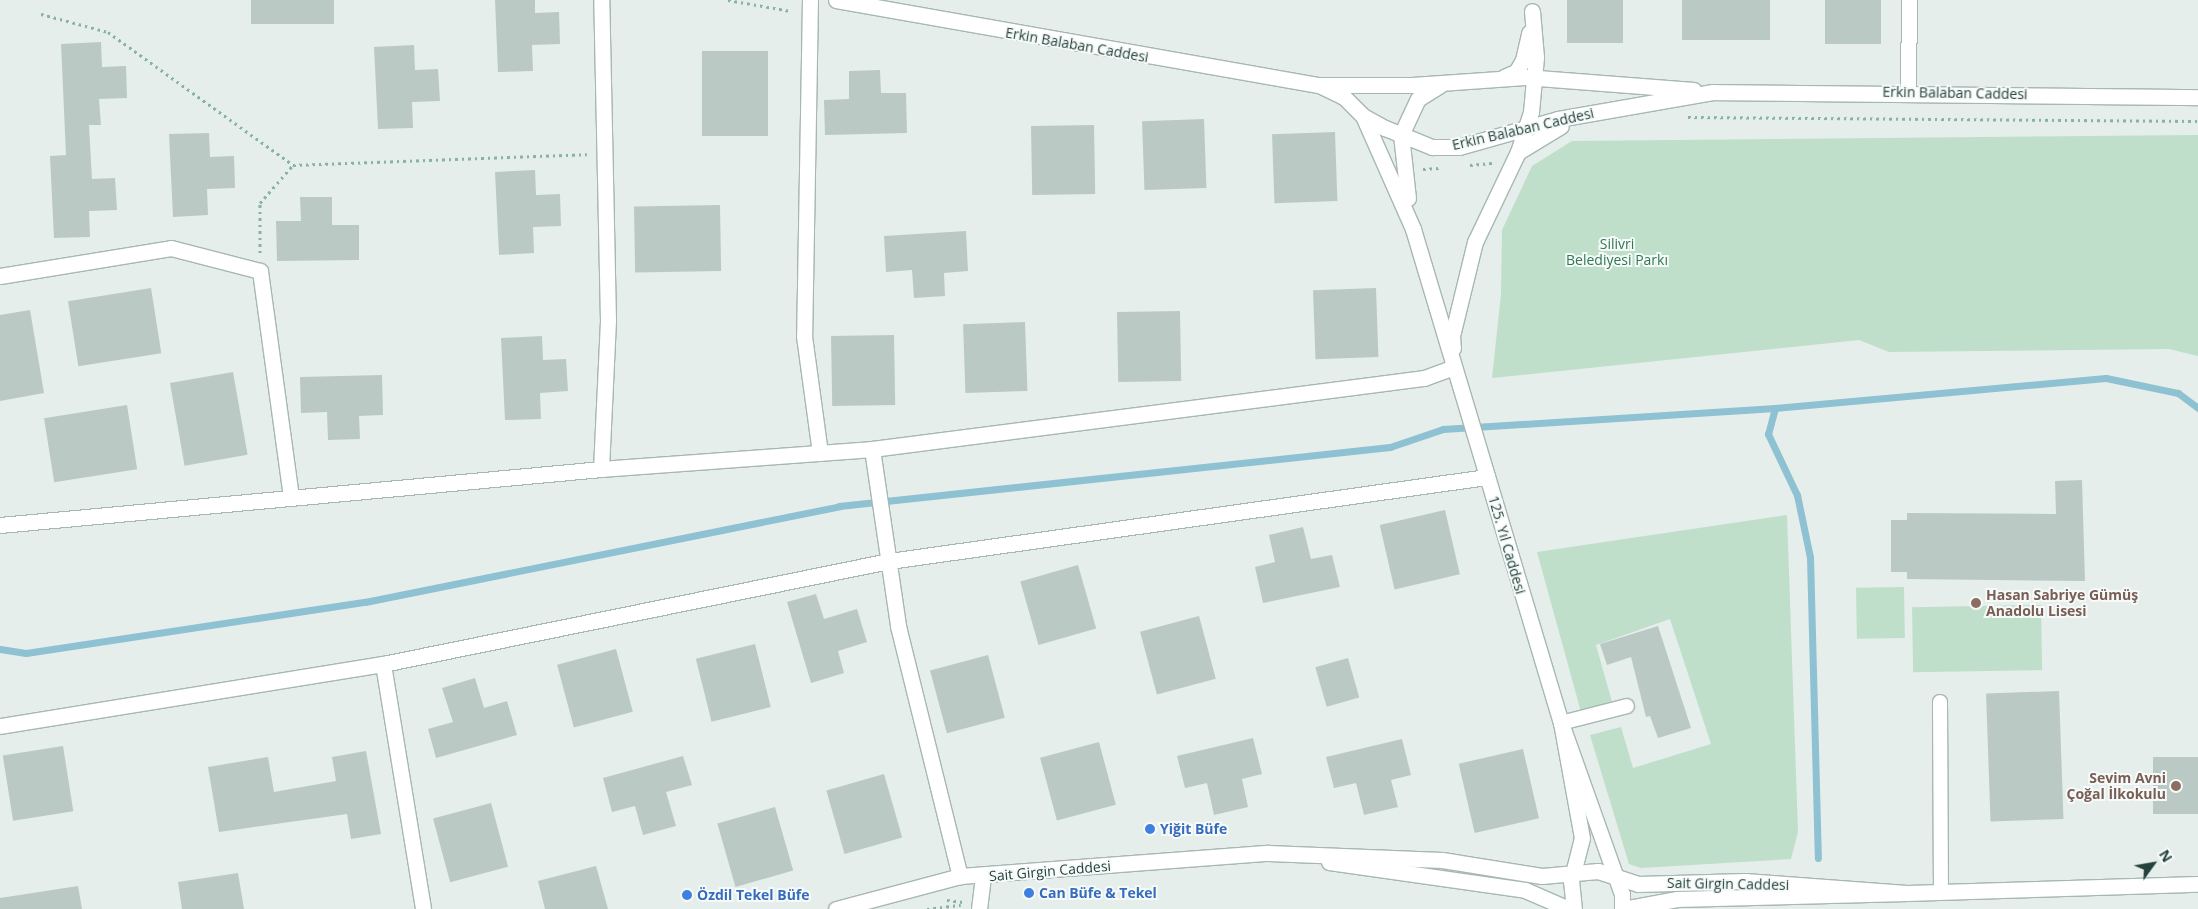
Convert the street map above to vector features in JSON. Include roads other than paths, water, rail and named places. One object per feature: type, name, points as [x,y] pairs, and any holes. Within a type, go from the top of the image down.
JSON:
[{"type":"street","points":[[601,0],[608,321],[601,469]]},
{"type":"street","points":[[810,0],[804,336],[820,453]]},
{"type":"street","name":"Erkin Balaban Caddesi","points":[[836,0],[1319,85],[1445,83],[1535,77],[1713,92],[1908,92],[2198,96]]},
{"type":"street","points":[[1908,92],[1909,0]]},
{"type":"street","points":[[1454,367],[1452,336],[1475,242],[1518,152],[1525,129],[1535,77],[1532,6]]},
{"type":"street","points":[[1497,79],[1516,72],[1523,60],[1532,6]]},
{"type":"street","points":[[1413,229],[1401,135],[1418,99],[1445,83]]},
{"type":"street","name":"Erkin Balaban Caddesi","points":[[1319,85],[1344,97],[1363,116],[1432,148],[1459,147],[1594,112],[1713,92]]},
{"type":"street","points":[[1518,152],[1534,139],[1594,112]]},
{"type":"street","points":[[1363,116],[1413,229],[1454,367]]},
{"type":"street","points":[[0,276],[171,248],[260,271],[290,498]]},
{"type":"street","points":[[0,525],[601,469],[872,449],[1424,378],[1454,367]]},
{"type":"street","name":"125. Yıl Caddesi","points":[[1454,367],[1561,723],[1614,873],[1622,909]]},
{"type":"street","points":[[872,449],[898,626],[960,876]]},
{"type":"street","points":[[0,726],[382,664],[889,560],[1487,478]]},
{"type":"street","points":[[382,664],[423,909]]},
{"type":"street","name":"125. Yıl Caddesi","points":[[1561,723],[1582,838],[1573,872],[1570,900],[1574,909]]},
{"type":"street","name":"Sait Girgin Caddesi","points":[[836,909],[960,876],[983,877],[1268,853],[1442,860],[1542,876],[1573,872],[1614,873],[1638,884],[1745,881],[1907,893]]},
{"type":"street","name":"Sait Girgin Caddesi","points":[[1268,853],[1525,890],[1569,909]]},
{"type":"street","points":[[979,909],[983,877]]},
{"type":"street","points":[[1907,893],[2198,884]]},
{"type":"street","name":"Sait Girgin Caddesi","points":[[1622,909],[1678,900],[1907,893]]},
{"type":"lane","points":[[1940,702],[1941,892]]},
{"type":"lane","points":[[1561,723],[1627,706]]},
{"type":"waterway","points":[[0,649],[26,653],[365,602],[839,506],[1390,447],[1443,429],[1775,408],[2106,378],[2178,393],[2198,408]]},
{"type":"waterway","points":[[1775,408],[1768,434],[1797,495],[1810,557],[1818,858]]},
{"type":"place","name":"Hasan Sabriye Gümüş Anadolu Lisesi","points":[[1976,603]]},
{"type":"place","name":"Sevim Avni Çoğal İlkokulu","points":[[2176,786]]},
{"type":"place","name":"Yiğit Büfe","points":[[1150,829]]},
{"type":"place","name":"Can Büfe & Tekel","points":[[1029,893]]},
{"type":"place","name":"Özdil Tekel Büfe","points":[[687,895]]},
{"type":"park label","name":"Silivri Belediyesi Parkı","points":[[1617,252]]}]
